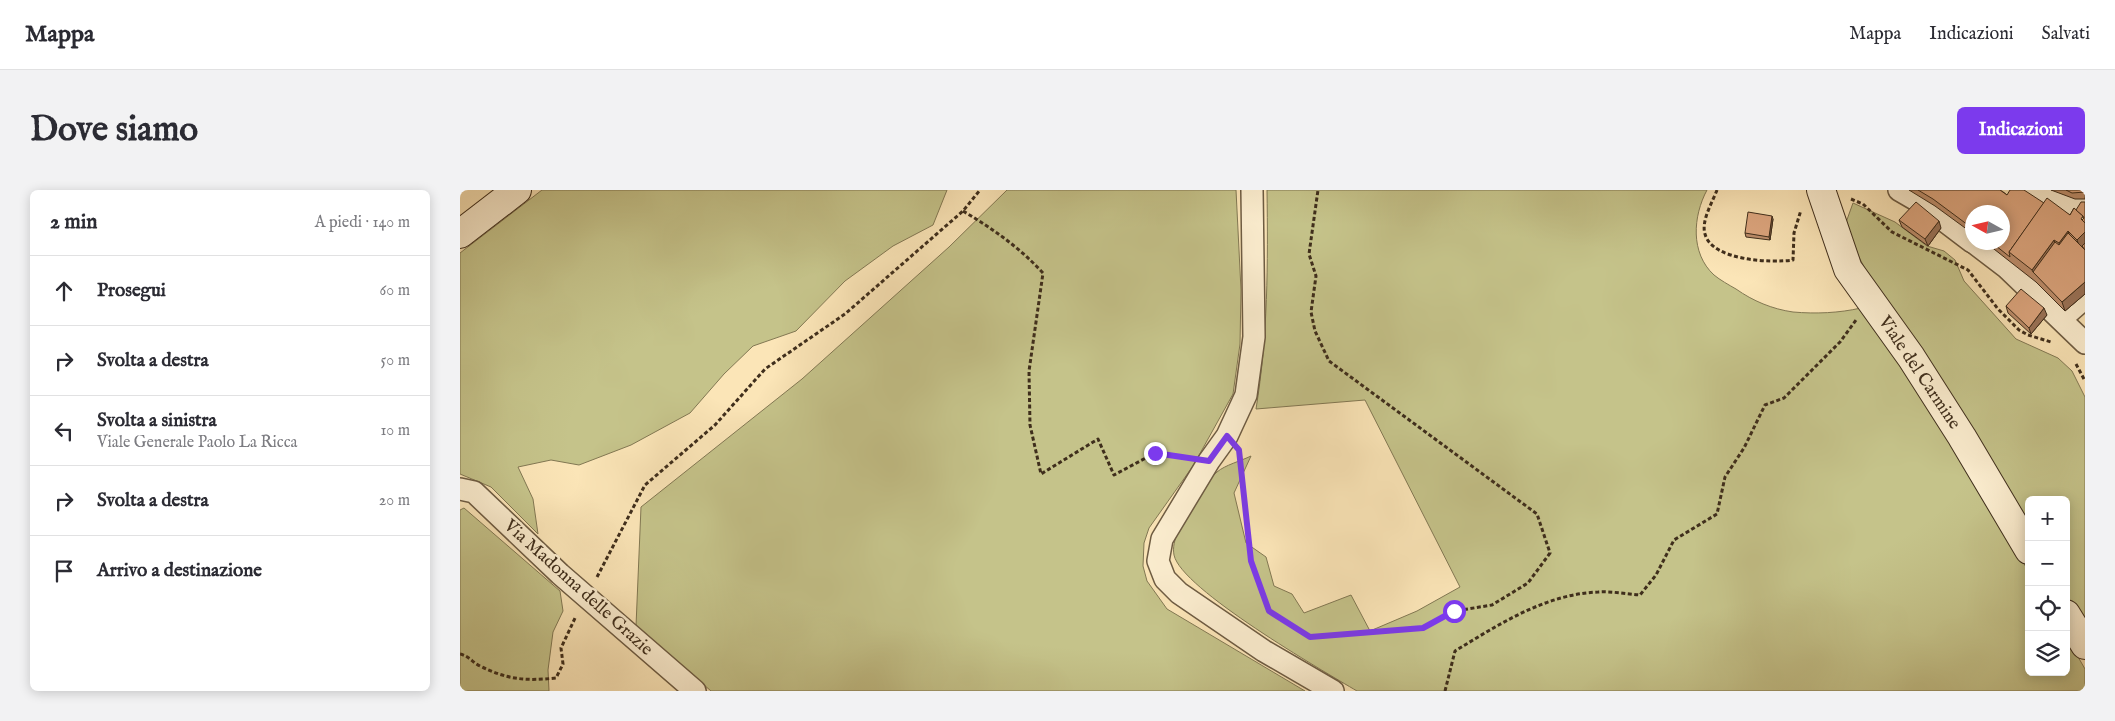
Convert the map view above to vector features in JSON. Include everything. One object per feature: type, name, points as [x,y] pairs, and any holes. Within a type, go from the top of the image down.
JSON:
[{"type":"street","points":[[460,234],[517,190]]},
{"type":"street","points":[[1252,190],[1254,338],[1246,395],[1227,436],[1209,461],[1162,539],[1158,561],[1165,579],[1178,593],[1264,651],[1333,691]]},
{"type":"street","points":[[2035,190],[2070,206],[2085,206]]},
{"type":"street","points":[[1902,192],[1965,236]]},
{"type":"street","name":"Viale del Carmine","points":[[1823,198],[1848,269],[1962,437],[2025,543]]},
{"type":"street","points":[[1983,250],[2007,268],[2085,342]]},
{"type":"street","points":[[2061,319],[2085,298]]},
{"type":"street","name":"Via Madonna delle Grazie","points":[[460,489],[474,492],[586,597],[695,691]]},
{"type":"street","points":[[2070,621],[2085,645]]},
{"type":"path","points":[[460,654],[468,656],[479,665],[516,680],[556,678],[562,664],[561,648],[645,485],[715,425],[765,369],[846,314],[963,211],[980,190]]},
{"type":"path","points":[[1227,436],[1239,450],[1251,561],[1269,611],[1310,637],[1423,628],[1454,611],[1492,605],[1528,583],[1550,553],[1537,514],[1329,360],[1315,331],[1311,312],[1316,276],[1309,254],[1318,190]]},
{"type":"path","points":[[1717,190],[1705,222],[1705,234],[1709,242],[1725,253],[1756,261],[1775,263],[1793,260],[1794,232],[1803,204],[1816,203],[1823,198],[1848,197],[1862,204],[1892,232],[1968,270],[1998,309],[2019,330],[2028,336],[2056,343]]},
{"type":"path","points":[[963,211],[995,230],[1025,253],[1043,273],[1029,371],[1030,425],[1041,474],[1098,439],[1114,475],[1155,453],[1209,461]]},
{"type":"path","points":[[1445,691],[1455,652],[1503,622],[1553,599],[1598,592],[1640,595],[1656,575],[1674,540],[1717,514],[1724,477],[1744,448],[1765,405],[1784,398],[1840,342],[1870,300]]},
{"type":"path","points":[[2072,359],[2085,381]]},
{"type":"shaded area","points":[[542,190],[947,190],[933,225],[893,246],[845,281],[796,331],[753,346],[724,374],[690,413],[631,445],[579,465],[551,460],[518,467],[533,499],[538,534],[491,487],[460,474],[460,253]]},
{"type":"shaded area","points":[[1007,190],[1236,190],[1241,290],[1240,344],[1233,394],[1193,466],[1149,528],[1144,543],[1143,566],[1147,581],[1167,609],[1305,691],[711,691],[636,626],[641,507],[802,379],[949,247]]},
{"type":"shaded area","points":[[1267,190],[1707,190],[1699,211],[1696,234],[1701,256],[1706,266],[1716,277],[1756,301],[1785,311],[1819,313],[1861,308],[1900,361],[2025,565],[2025,676],[2070,676],[2070,643],[2085,669],[2085,691],[1357,691],[1286,648],[1226,608],[1182,570],[1174,555],[1174,543],[1181,525],[1209,480],[1224,467],[1251,456],[1234,493],[1246,543],[1266,557],[1274,586],[1292,594],[1304,613],[1351,595],[1370,631],[1417,611],[1460,587],[1365,400],[1256,409],[1263,354],[1267,272]]},
{"type":"shaded area","points":[[1853,203],[1895,222],[1927,246],[1944,251],[1955,260],[1964,281],[2016,339],[2058,358],[2072,371],[2085,397],[2085,628],[2070,603],[2070,496],[2025,496],[2025,527],[1878,294],[1844,228]]},
{"type":"shaded area","points":[[464,508],[560,591],[563,611],[553,632],[548,670],[549,691],[460,691],[460,510]]},
{"type":"building","points":[[1918,190],[2000,190],[2007,195],[2010,190],[2024,190],[2044,203],[2009,252],[2010,257],[2001,250],[2010,250],[2010,205],[1965,205],[1965,223]]},
{"type":"building","points":[[2066,190],[2085,190],[2085,192],[2072,193]]},
{"type":"building","points":[[2047,198],[2070,215],[2074,208],[2083,216],[2081,219],[2085,223],[2085,232],[2077,240],[2068,231],[2059,243],[2054,240],[2032,270],[2009,252]]},
{"type":"building","points":[[1916,202],[1939,221],[1925,239],[1899,220]]},
{"type":"building","points":[[2081,202],[2085,202],[2085,223],[2082,220],[2083,216],[2076,210]]},
{"type":"building","points":[[1748,212],[1772,216],[1769,237],[1745,233]]},
{"type":"building","points":[[2068,233],[2085,250],[2085,282],[2062,302],[2033,272],[2055,242],[2059,245]]},
{"type":"building","points":[[2021,289],[2044,308],[2029,328],[2006,306]]},
{"type":"route","points":[[1155,453],[1209,461],[1227,436],[1239,450],[1251,561],[1269,611],[1310,637],[1423,628],[1454,611]]}]
